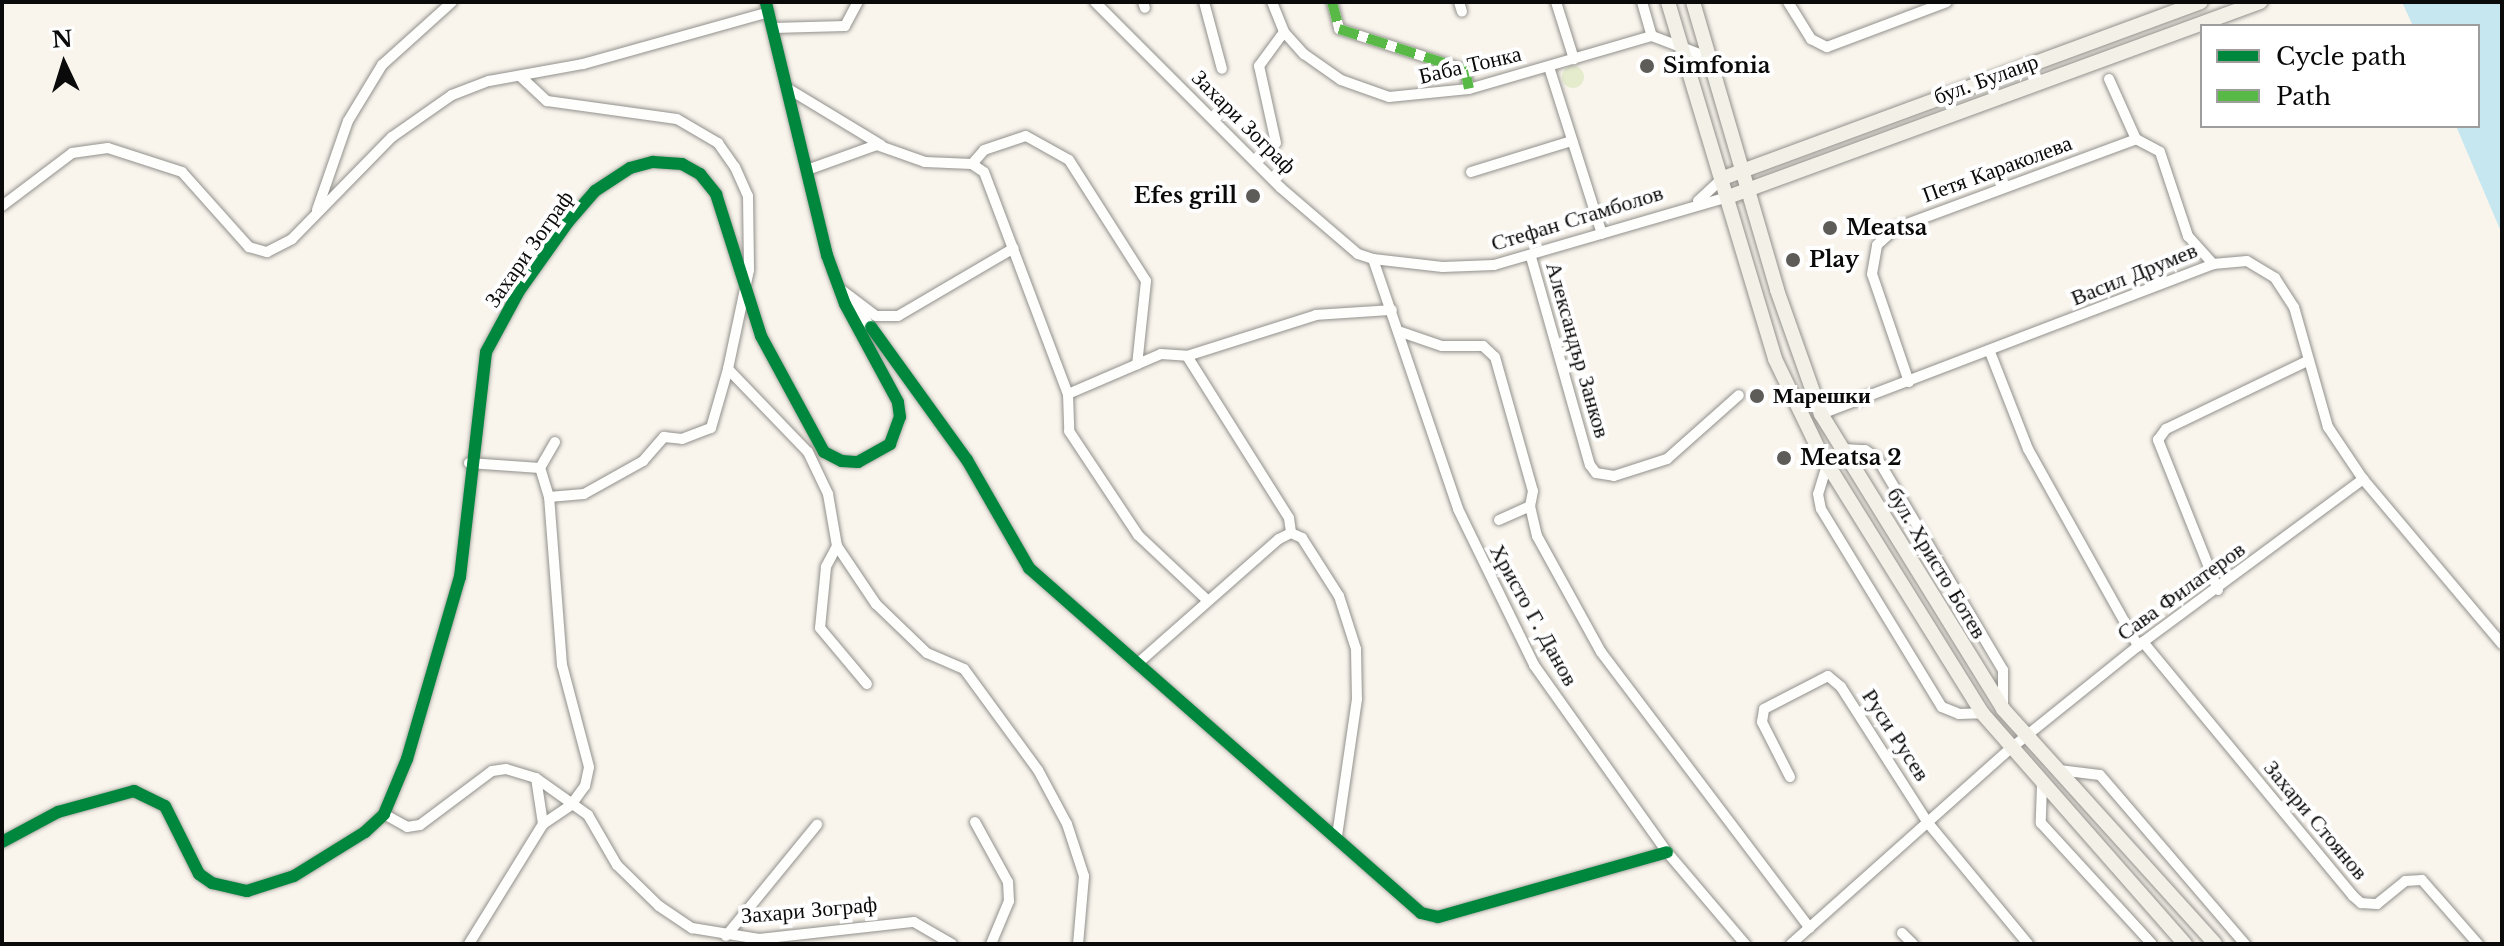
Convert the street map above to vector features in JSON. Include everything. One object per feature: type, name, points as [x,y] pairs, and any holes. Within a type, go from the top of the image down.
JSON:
[{"type":"main road","name":"бул. Христо Ботев","points":[[1668,2],[1775,359],[1827,465],[1982,713],[2010,749],[2185,944]]},
{"type":"main road","name":"бул. Христо Ботев","points":[[1693,2],[1746,170],[1777,290],[1821,414],[2003,709],[2215,944]]},
{"type":"main road","name":"бул. Булаир","points":[[1723,178],[2201,2]]},
{"type":"main road","name":"бул. Булаир","points":[[1728,197],[2260,2]]},
{"type":"street","points":[[316,211],[348,121],[382,65],[452,2]]},
{"type":"street","points":[[773,28],[845,26],[858,2]]},
{"type":"street","name":"Захари Зограф","points":[[1095,2],[1281,188],[1358,254],[1373,259]]},
{"type":"street","points":[[1204,2],[1222,69]]},
{"type":"street","name":"Баба Тонка","points":[[1272,2],[1284,32],[1321,67],[1378,94],[1419,98],[1469,89],[1652,36]]},
{"type":"street","points":[[1332,2],[1339,29],[1465,70],[1469,89]]},
{"type":"street","points":[[1556,2],[1574,59]]},
{"type":"street","points":[[1642,2],[1652,36],[1680,43],[1710,58]]},
{"type":"street","points":[[1788,2],[1811,39],[1827,47],[1947,2]]},
{"type":"street","points":[[2,206],[72,153],[108,148],[182,172],[256,251],[280,249],[316,211],[420,115],[489,81],[583,64],[768,7]]},
{"type":"street","name":"Захари Зограф","points":[[2,842],[58,812],[134,791],[165,806],[199,874],[212,883],[247,891],[294,876],[365,832],[384,814],[407,759],[460,577],[469,463],[481,373],[497,330],[568,222],[612,178],[653,162],[682,164],[700,174],[723,207],[745,298],[810,432],[824,452],[858,462],[890,444],[900,417],[888,379],[839,288],[768,7]]},
{"type":"street","points":[[1276,143],[1259,66],[1284,32]]},
{"type":"street","points":[[1549,67],[1602,234]]},
{"type":"street","points":[[520,76],[547,101],[677,119],[718,143],[748,196],[745,298],[711,428],[654,443],[643,461],[584,494],[549,497]]},
{"type":"street","points":[[2109,79],[2136,139],[2160,152],[2188,236],[2213,264]]},
{"type":"street","points":[[787,88],[881,145],[925,162],[972,164],[990,182],[1068,394],[1069,431],[1118,509],[1206,599]]},
{"type":"street","points":[[972,164],[984,150],[1026,136],[1075,167],[1146,281],[1137,365]]},
{"type":"street","name":"Петя Караколева","points":[[1909,382],[1872,274],[1877,245],[1896,228],[2136,139]]},
{"type":"street","points":[[1471,172],[1572,141]]},
{"type":"street","points":[[807,170],[881,145]]},
{"type":"street","name":"Стефан Стамболов","points":[[1696,203],[1723,178]]},
{"type":"street","name":"Стефан Стамболов","points":[[1373,259],[1469,267],[1531,257],[1696,203],[1728,197]]},
{"type":"street","points":[[839,288],[876,316],[898,316],[1014,248]]},
{"type":"street","name":"Александър Занков","points":[[1531,257],[1590,465],[1596,473],[1614,476],[1667,459],[1739,395]]},
{"type":"street","name":"Христо Г. Данов","points":[[1373,259],[1401,332],[1458,509],[1509,616],[1567,714],[1667,852],[1745,944]]},
{"type":"street","name":"Васил Друмев","points":[[1821,414],[1990,352],[2213,264],[2247,261],[2275,278],[2294,307],[2323,418],[2363,479],[2502,644]]},
{"type":"street","points":[[845,304],[862,315],[967,460],[1016,553],[1137,664],[1428,917],[1667,852]]},
{"type":"street","points":[[1068,394],[1161,354],[1187,356],[1316,315],[1392,310]]},
{"type":"street","points":[[1401,332],[1442,346],[1483,346],[1495,357],[1533,491],[1530,506],[1537,536],[1601,652],[1810,928]]},
{"type":"street","points":[[1990,352],[2028,449],[2141,644]]},
{"type":"street","points":[[1187,356],[1289,518],[1291,533]]},
{"type":"street","points":[[2218,590],[2158,440],[2166,429],[2307,361]]},
{"type":"street","points":[[728,369],[808,452],[828,494],[837,546],[876,604],[927,653],[964,669],[1038,770],[1067,824],[1084,876],[1078,944]]},
{"type":"street","points":[[469,944],[543,824],[571,805],[585,786],[589,767],[562,665],[549,497],[540,468],[555,442]]},
{"type":"street","points":[[1843,449],[1865,450],[1877,458],[2003,670],[2003,709]]},
{"type":"street","points":[[469,463],[540,468]]},
{"type":"street","points":[[1827,465],[1818,494],[1821,509],[1934,694],[1949,712],[1982,713]]},
{"type":"street","name":"Сава Филатеров","points":[[1791,944],[2010,749],[2141,644],[2218,590],[2363,479]]},
{"type":"street","points":[[1499,520],[1530,506]]},
{"type":"street","points":[[1137,664],[1206,599],[1291,533]]},
{"type":"street","points":[[1291,533],[1302,538],[1339,596],[1356,649],[1357,699],[1337,836]]},
{"type":"street","points":[[837,546],[826,567],[820,628],[867,684]]},
{"type":"street","name":"Захари Стоянов","points":[[2141,644],[2353,896],[2361,903],[2377,904],[2405,881],[2422,880],[2478,944]]},
{"type":"street","name":"Руси Русев","points":[[1790,777],[1762,722],[1764,709],[1828,676],[1841,687],[1928,823]]},
{"type":"street","points":[[384,814],[407,827],[420,825],[492,771],[506,769],[536,778],[543,824]]},
{"type":"street","points":[[2059,770],[2100,775],[2245,944]]},
{"type":"street","name":"Захари Зограф","points":[[536,778],[588,815],[617,865],[659,906],[692,928],[759,939],[914,922],[952,944]]},
{"type":"street","points":[[2042,785],[2041,823],[2152,944]]},
{"type":"street","points":[[975,822],[1008,882],[1009,901],[991,944]]},
{"type":"street","points":[[1928,823],[2028,944]]},
{"type":"street","points":[[726,936],[817,825]]},
{"type":"street","points":[[1902,933],[1913,944]]},
{"type":"green space","points":[[1573,66],[1581,69],[1584,77],[1581,85],[1573,88],[1565,85],[1562,77],[1565,69]]},
{"type":"water","points":[[2402,2],[2502,2],[2502,234],[2457,128],[2480,128],[2480,24],[2412,24]]},
{"type":"marked path","points":[[1332,2],[1339,29],[1465,70],[1469,89]]},
{"type":"cycle path","points":[[2,842],[58,812],[134,791],[165,806],[199,874],[212,883],[247,891],[294,876],[365,832],[384,814],[407,759],[460,577],[486,352],[519,291],[568,222],[595,191],[630,168],[653,162],[682,164],[700,174],[716,194],[761,336],[824,452],[842,461],[858,462],[890,444],[900,417],[898,402],[845,304],[827,255],[766,2]]},
{"type":"cycle path","points":[[871,327],[967,460],[1029,568],[1421,913],[1438,917],[1667,852]]},
{"type":"place","name":"Simfonia","points":[[1647,66]]},
{"type":"place","name":"Efes grill","points":[[1253,196]]},
{"type":"place","name":"Meatsa","points":[[1830,228]]},
{"type":"place","name":"Play","points":[[1793,260]]},
{"type":"place","name":"Марешки","points":[[1757,396]]},
{"type":"place","name":"Meatsa 2","points":[[1784,458]]}]
